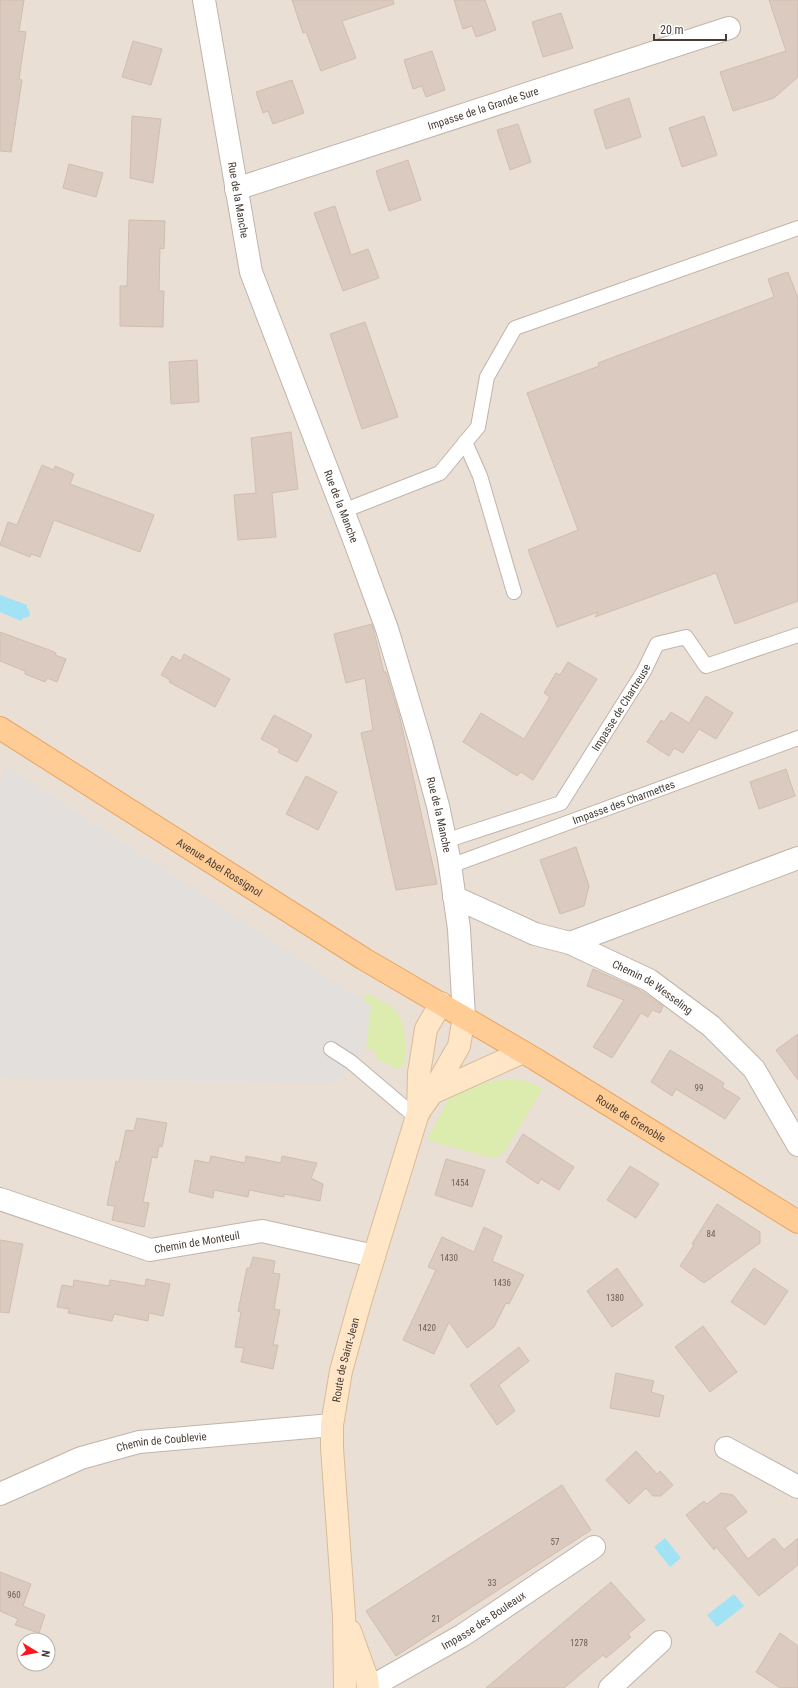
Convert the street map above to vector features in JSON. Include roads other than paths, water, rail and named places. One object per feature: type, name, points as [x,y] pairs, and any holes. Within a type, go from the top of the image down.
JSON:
[{"type":"main road","name":"Avenue Abel Rossignol","points":[[0,728],[364,959],[464,1017]]},
{"type":"main road","name":"Route de Saint-Jean","points":[[345,1684],[344,1615],[332,1448],[332,1425],[341,1371],[360,1302],[417,1116],[419,1073],[426,1029],[441,1003]]},
{"type":"main road","name":"Route de Saint-Jean","points":[[417,1116],[459,1046],[464,1017]]},
{"type":"main road","name":"Route de Grenoble","points":[[464,1017],[798,1222]]},
{"type":"main road","points":[[432,1093],[523,1052]]},
{"type":"main road","name":"Route de Saint-Jean","points":[[344,1615],[367,1678],[368,1688]]},
{"type":"street","name":"Rue de la Manche","points":[[204,0],[251,272],[343,510],[387,629],[438,806],[450,866],[459,929],[464,1017]]},
{"type":"street","name":"Impasse de la Grande Sure","points":[[236,189],[729,28]]},
{"type":"street","points":[[570,943],[798,858]]},
{"type":"street","name":"Chemin de Wesseling","points":[[454,896],[535,934],[570,943],[649,980],[711,1026],[754,1069],[798,1145]]},
{"type":"street","name":"Chemin de Monteuil","points":[[0,1199],[150,1250],[262,1231],[374,1256]]},
{"type":"street","name":"Chemin de Coublevie","points":[[0,1494],[80,1458],[139,1442],[332,1425]]},
{"type":"street","points":[[726,1448],[798,1487]]},
{"type":"street","name":"Impasse des Bouleaux","points":[[368,1688],[463,1635],[594,1547]]},
{"type":"street","points":[[610,1688],[660,1642]]},
{"type":"street","points":[[345,1684],[368,1688]]},
{"type":"lane","points":[[343,510],[440,473],[478,427],[487,377],[515,328],[798,228]]},
{"type":"lane","points":[[465,442],[480,476],[514,592]]},
{"type":"lane","name":"Impasse de Chartreuse","points":[[445,842],[561,804],[644,671],[657,644],[686,637],[706,666],[798,635]]},
{"type":"lane","name":"Impasse des Charmettes","points":[[450,866],[798,738]]},
{"type":"lane","points":[[331,1049],[351,1062],[417,1116]]},
{"type":"water","points":[[0,595],[27,605],[30,615],[23,618],[21,621],[0,612]]},
{"type":"water","points":[[665,1538],[681,1558],[670,1567],[654,1547]]},
{"type":"water","points":[[734,1594],[744,1606],[717,1627],[707,1615]]}]
